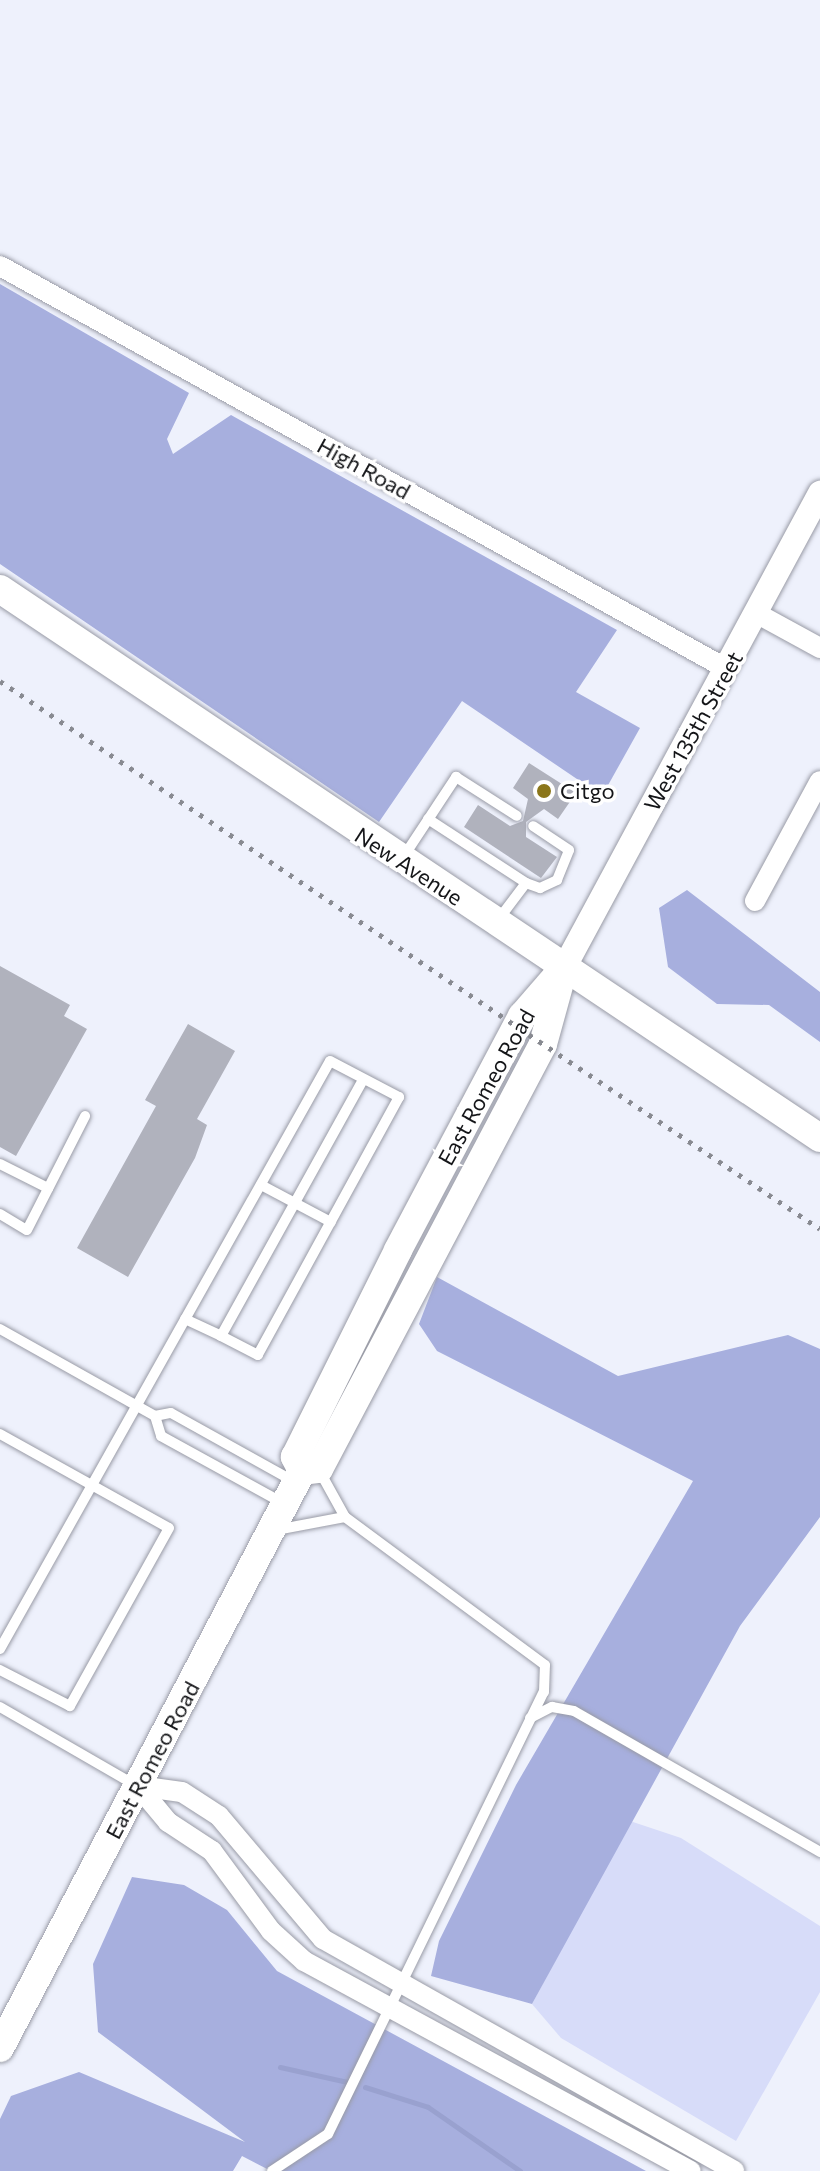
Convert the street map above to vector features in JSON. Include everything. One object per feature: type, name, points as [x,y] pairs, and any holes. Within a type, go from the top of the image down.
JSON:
[{"type":"main road","name":"New Avenue","points":[[0,589],[401,861],[820,1138]]},
{"type":"main road","name":"East Romeo Road","points":[[0,2048],[270,1532],[301,1482],[295,1457],[398,1250],[522,1016],[564,968]]},
{"type":"street","name":"High Road","points":[[0,266],[727,669]]},
{"type":"street","name":"West 135th Street","points":[[564,968],[820,493]]},
{"type":"street","points":[[756,613],[820,648]]},
{"type":"street","points":[[755,901],[820,781]]},
{"type":"street","points":[[138,1786],[182,1792],[219,1816],[303,1922],[399,1982],[734,2171]]},
{"type":"street","points":[[138,1786],[168,1822],[212,1851],[271,1931],[304,1961],[387,2009],[691,2171]]},
{"type":"lane","points":[[401,861],[456,777],[517,816]]},
{"type":"lane","points":[[428,819],[526,883],[540,888],[557,880],[569,850],[533,826]]},
{"type":"lane","points":[[496,923],[526,883]]},
{"type":"lane","points":[[0,1649],[95,1483],[136,1406],[330,1061],[399,1097],[258,1355],[185,1319]]},
{"type":"lane","points":[[221,1336],[363,1080]]},
{"type":"lane","points":[[0,1214],[27,1230],[85,1116]]},
{"type":"lane","points":[[0,1164],[48,1188]]},
{"type":"lane","points":[[261,1185],[331,1222]]},
{"type":"lane","points":[[0,1329],[155,1416],[171,1413],[301,1482],[545,1665],[544,1692],[399,1982],[328,2134],[272,2171]]},
{"type":"lane","points":[[155,1416],[161,1436],[301,1482]]},
{"type":"lane","points":[[0,1434],[95,1483],[169,1528],[70,1706],[0,1670]]},
{"type":"lane","points":[[270,1532],[345,1517]]},
{"type":"lane","points":[[0,1707],[138,1786]]},
{"type":"lane","points":[[530,1718],[552,1707],[574,1711],[820,1852]]},
{"type":"shaded area","points":[[0,284],[189,393],[167,439],[173,454],[231,415],[617,630],[576,692],[640,728],[602,796],[462,701],[379,822],[0,564]]},
{"type":"shaded area","points":[[687,890],[820,992],[820,1042],[769,1005],[717,1004],[668,967],[659,908]]},
{"type":"shaded area","points":[[437,1277],[618,1376],[788,1335],[820,1349],[820,1517],[740,1626],[532,2004],[431,1976],[439,1941],[516,1785],[693,1481],[437,1351],[419,1324]]},
{"type":"shaded area","points":[[630,1821],[681,1838],[820,1926],[820,1992],[736,2141],[561,2038],[532,2004]]},
{"type":"shaded area","points":[[132,1877],[184,1885],[227,1910],[277,1971],[646,2171],[271,2171],[242,2156],[233,2171],[0,2171],[0,2119],[11,2096],[79,2072],[245,2142],[98,2032],[93,1964]]},
{"type":"building","name":"Citgo","points":[[529,763],[576,793],[558,819],[544,809],[526,822],[526,837],[557,857],[541,878],[464,827],[478,805],[510,826],[523,821],[528,799],[513,788]]},
{"type":"building","points":[[0,966],[70,1005],[64,1016],[87,1029],[16,1156],[0,1147]]},
{"type":"building","points":[[188,1024],[235,1051],[197,1119],[207,1125],[195,1158],[128,1277],[77,1248],[156,1106],[145,1100]]},
{"type":"waterway","points":[[280,2067],[347,2082]]},
{"type":"waterway","points":[[365,2087],[428,2107],[520,2171]]},
{"type":"railway","points":[[0,681],[820,1229]]},
{"type":"place","name":"Citgo","points":[[544,791]]}]
